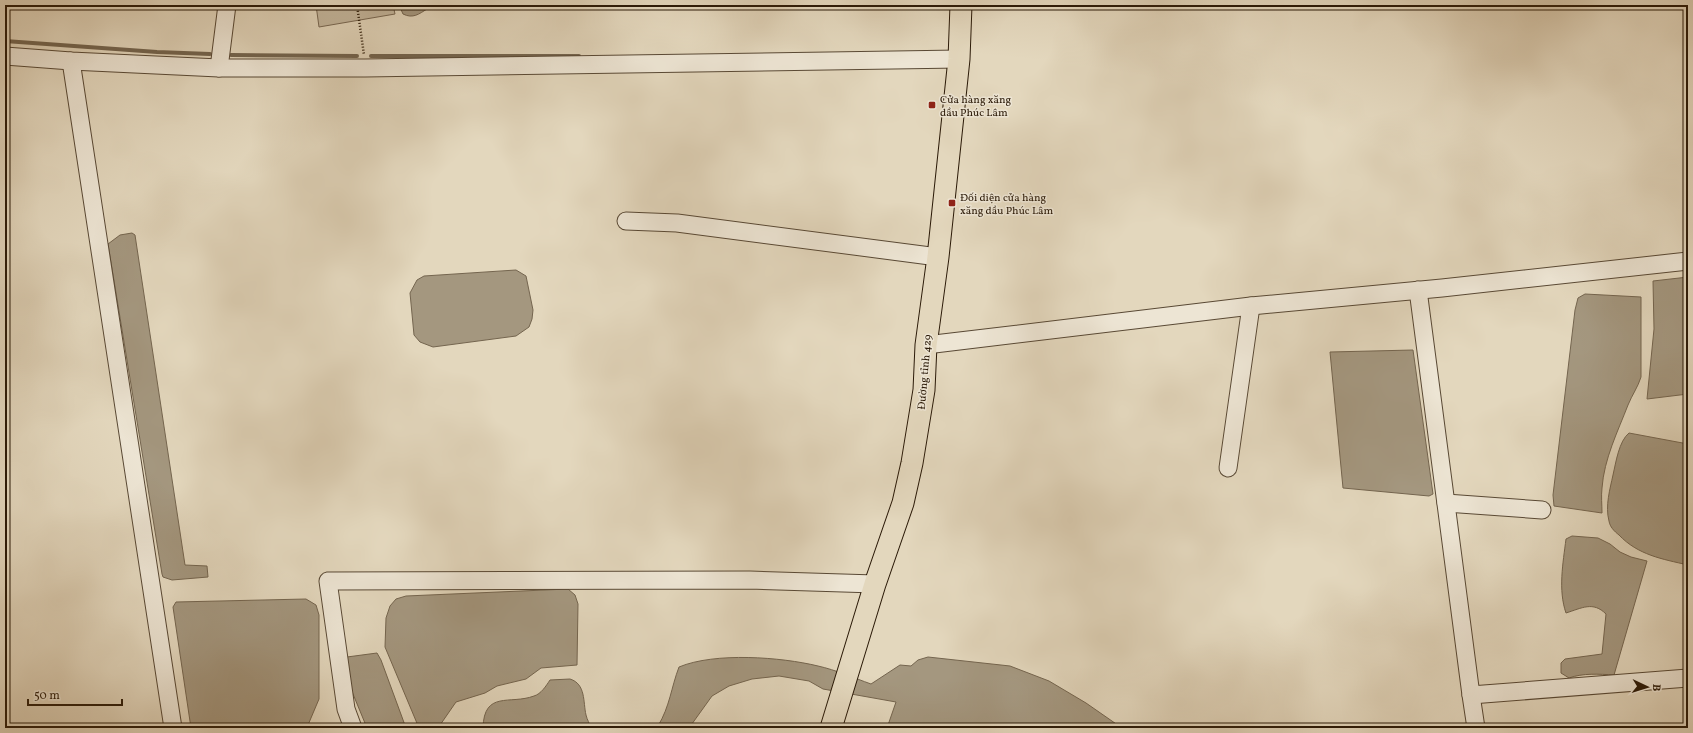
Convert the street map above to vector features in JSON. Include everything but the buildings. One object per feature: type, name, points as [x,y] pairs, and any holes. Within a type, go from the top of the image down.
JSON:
[{"type":"main road","name":"Đường tỉnh 429","points":[[831,728],[875,584],[903,503],[924,390],[926,344],[938,257],[959,59],[961,5]]},
{"type":"street","points":[[219,68],[227,5]]},
{"type":"street","points":[[5,56],[70,61],[219,68],[366,68],[959,59]]},
{"type":"street","points":[[70,61],[173,728]]},
{"type":"street","points":[[626,221],[677,223],[938,257]]},
{"type":"street","points":[[926,344],[1251,306],[1688,261]]},
{"type":"street","points":[[1418,290],[1476,728]]},
{"type":"street","points":[[1228,468],[1251,306]]},
{"type":"street","points":[[1446,504],[1542,510]]},
{"type":"street","points":[[353,728],[346,710],[328,582],[750,580],[875,584]]},
{"type":"street","points":[[1471,695],[1688,678]]},
{"type":"path","points":[[357,5],[366,68]]},
{"type":"shaded area","points":[[316,5],[393,5],[395,14],[319,27]]},
{"type":"shaded area","points":[[399,5],[428,5],[427,9],[421,13],[410,16],[403,14]]},
{"type":"shaded area","points":[[132,233],[135,235],[185,565],[207,566],[208,577],[172,580],[163,577],[162,574],[108,244],[120,235]]},
{"type":"shaded area","points":[[516,270],[526,276],[533,310],[529,327],[516,336],[433,347],[420,342],[414,335],[410,293],[417,280],[424,276]]},
{"type":"shaded area","points":[[1688,277],[1688,394],[1647,399],[1654,329],[1653,281]]},
{"type":"shaded area","points":[[1585,294],[1641,297],[1641,377],[1628,405],[1608,456],[1603,477],[1602,513],[1554,506],[1553,495],[1575,310],[1578,298]]},
{"type":"shaded area","points":[[1413,350],[1433,494],[1429,496],[1343,488],[1330,352]]},
{"type":"shaded area","points":[[1629,433],[1688,444],[1688,565],[1642,552],[1626,542],[1610,525],[1608,515],[1609,492],[1618,452]]},
{"type":"shaded area","points":[[1572,536],[1598,538],[1610,544],[1620,552],[1631,557],[1647,561],[1614,675],[1597,674],[1574,676],[1569,678],[1561,673],[1561,663],[1565,659],[1602,654],[1606,614],[1597,608],[1592,607],[1582,608],[1566,613],[1562,595],[1563,567],[1566,539]]},
{"type":"shaded area","points":[[568,589],[575,595],[578,604],[577,665],[541,668],[526,679],[497,686],[485,693],[456,702],[438,728],[419,728],[385,647],[386,618],[390,606],[396,599],[406,596]]},
{"type":"shaded area","points":[[306,599],[316,605],[319,615],[319,699],[308,725],[309,728],[191,728],[173,607],[176,602]]},
{"type":"shaded area","points":[[377,653],[381,660],[406,728],[367,728],[346,677],[347,657]]},
{"type":"shaded area","points":[[928,657],[1010,666],[1049,681],[1086,703],[1122,728],[887,728],[896,702],[823,689],[809,681],[779,676],[752,679],[729,686],[712,696],[689,728],[627,728],[658,726],[668,704],[679,667],[694,662],[729,658],[767,658],[786,660],[825,668],[871,684],[900,665],[911,666],[918,660]]},
{"type":"shaded area","points":[[570,679],[575,681],[581,689],[590,728],[483,728],[484,716],[488,708],[493,704],[500,701],[537,695],[550,680]]},
{"type":"shaded area","points":[[615,725],[627,728],[608,728]]},
{"type":"waterway","points":[[5,41],[157,52],[210,54]]},
{"type":"waterway","points":[[231,55],[357,56]]},
{"type":"waterway","points":[[371,56],[579,56]]},
{"type":"place","name":"Cửa hàng xăng dầu Phúc Lâm","points":[[932,105]]},
{"type":"place","name":"Đối diện cửa hàng xăng dầu Phúc Lâm","points":[[952,203]]}]
